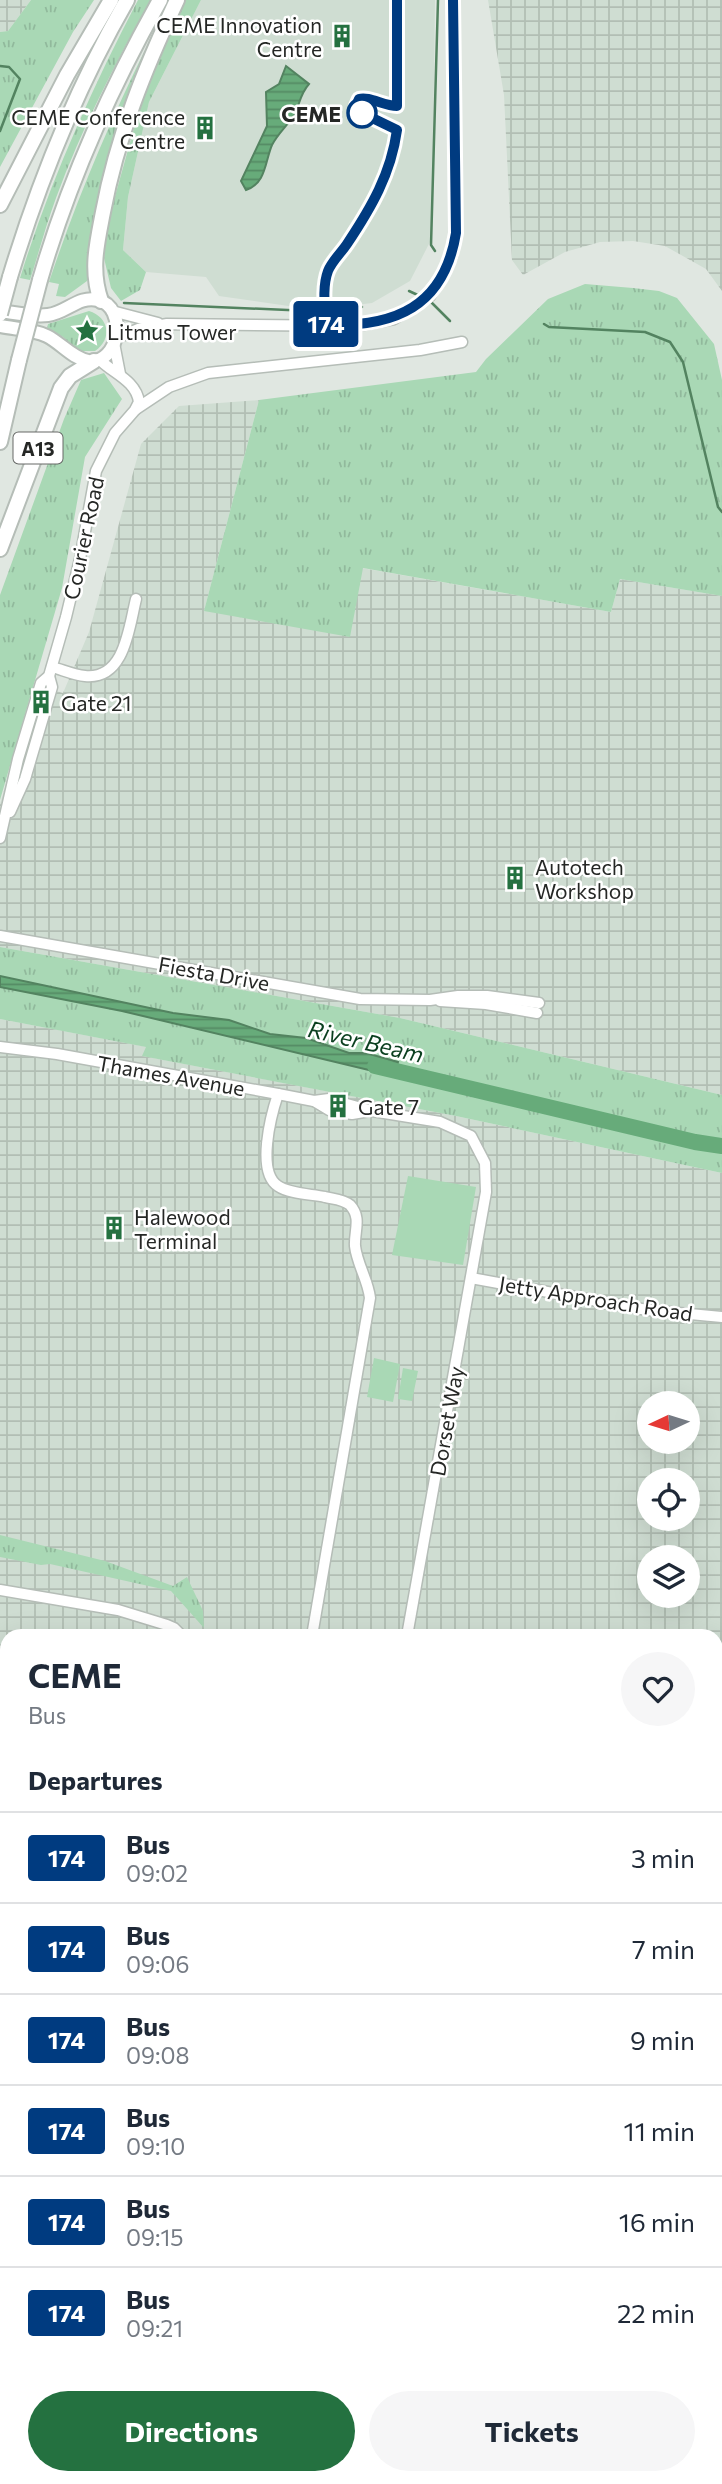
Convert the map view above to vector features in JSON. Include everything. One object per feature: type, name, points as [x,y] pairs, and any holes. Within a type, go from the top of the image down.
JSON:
[{"type":"highway","points":[[0,205],[67,75],[111,0]]},
{"type":"highway","points":[[0,313],[38,193],[62,131],[127,0]]},
{"type":"highway","name":"A13","points":[[0,442],[40,280],[60,219],[94,132],[160,0]]},
{"type":"highway","points":[[107,306],[96,286],[95,250],[114,160],[135,95],[177,0]]},
{"type":"highway","name":"A13","points":[[0,549],[61,388],[70,376],[96,360]]},
{"type":"main road","points":[[0,313],[50,315],[82,300],[107,306],[116,321],[116,340],[106,355],[96,360],[76,356],[43,334],[0,326]]},
{"type":"street","points":[[107,306],[134,318],[167,324],[357,326],[394,318],[430,296],[452,256],[456,233],[453,0]]},
{"type":"street","points":[[120,374],[116,340],[138,329],[167,324]]},
{"type":"street","name":"Courier Road","points":[[0,838],[13,777],[37,696],[41,683],[51,671],[80,559],[96,471],[115,433],[135,410],[169,387],[208,373],[420,350],[462,342]]},
{"type":"street","points":[[96,360],[120,374],[138,394],[139,402],[135,410]]},
{"type":"street","points":[[51,671],[88,676],[109,669],[125,646],[136,599]]},
{"type":"street","name":"Fiesta Drive","points":[[0,936],[360,999],[430,1000],[487,996],[538,1008]]},
{"type":"street","name":"Thames Avenue","points":[[0,1041],[29,1049]]},
{"type":"street","name":"Thames Avenue","points":[[0,1047],[29,1049],[278,1094],[314,1101],[329,1110],[339,1112],[352,1114],[372,1111],[440,1122],[471,1136],[485,1163],[487,1182],[484,1205]]},
{"type":"street","points":[[278,1094],[265,1159],[267,1171],[274,1183],[285,1190],[342,1200],[350,1206],[358,1226],[356,1250],[370,1298],[313,1629]]},
{"type":"street","name":"Dorset Way","points":[[408,1629],[484,1205]]},
{"type":"street","name":"Jetty Approach Road","points":[[471,1278],[647,1310],[722,1317]]},
{"type":"street","points":[[0,1590],[118,1610],[175,1629]]},
{"type":"shaded area","points":[[0,0],[31,0],[8,31],[0,32]]},
{"type":"shaded area","points":[[201,0],[435,0],[432,238],[410,281],[372,303],[316,310],[219,296],[206,277],[146,272],[123,250],[128,197],[149,102]]},
{"type":"shaded area","points":[[488,0],[722,0],[722,291],[706,269],[665,246],[633,241],[600,242],[565,252],[523,275],[512,260],[504,95]]},
{"type":"shaded area","points":[[286,66],[309,84],[295,114],[272,145],[258,183],[246,190],[241,181],[267,126],[266,92],[279,84]]},
{"type":"shaded area","points":[[259,400],[204,611],[362,568],[611,612],[620,579],[722,596],[722,1095],[400,1018],[0,947],[0,804],[36,685],[63,693],[89,632],[141,444],[179,406]]},
{"type":"shaded area","points":[[0,976],[173,1013],[229,1020],[270,1034],[306,1038],[349,1053],[366,1053],[398,1062],[394,1076],[122,1011],[0,987]]},
{"type":"shaded area","points":[[0,1019],[147,1047],[143,1056],[456,1116],[722,1173],[722,1629],[0,1629]]},
{"type":"green space","points":[[31,0],[94,0],[73,32],[0,167],[0,32],[8,31]]},
{"type":"green space","points":[[138,0],[151,0],[76,147],[52,208],[30,280],[20,278],[44,206],[73,136]]},
{"type":"green space","points":[[185,0],[201,0],[149,102],[128,197],[123,250],[146,272],[140,290],[121,301],[111,288],[104,258],[107,225],[143,96]]},
{"type":"green space","points":[[147,46],[149,48],[102,192],[87,281],[65,297],[56,296],[59,284],[49,282],[59,252],[94,162]]},
{"type":"green space","points":[[585,284],[659,291],[677,298],[714,344],[722,380],[722,596],[620,579],[611,612],[363,568],[350,637],[204,611],[259,400],[476,372],[548,299]]},
{"type":"green space","points":[[89,311],[101,318],[106,329],[104,341],[95,351],[79,351],[63,337],[47,329],[48,324]]},
{"type":"green space","points":[[104,373],[122,399],[85,457],[62,588],[0,800],[0,595],[64,419],[81,380]]},
{"type":"green space","points":[[0,947],[400,1018],[722,1095],[722,1173],[456,1116],[142,1056],[146,1047],[0,1019]]},
{"type":"green space","points":[[408,1176],[476,1187],[463,1265],[392,1255]]},
{"type":"green space","points":[[374,1358],[400,1364],[393,1402],[367,1397]]},
{"type":"green space","points":[[403,1368],[418,1371],[412,1401],[398,1399]]},
{"type":"green space","points":[[0,1535],[105,1561],[173,1586],[187,1577],[203,1611],[204,1628],[171,1591],[50,1564],[41,1565],[0,1557]]},
{"type":"waterway","points":[[435,251],[431,245],[438,0]]},
{"type":"waterway","points":[[0,66],[9,67],[20,79],[0,131]]},
{"type":"waterway","points":[[409,291],[422,297]]},
{"type":"waterway","points":[[428,299],[450,321]]},
{"type":"waterway","points":[[124,303],[310,311]]},
{"type":"waterway","points":[[340,310],[362,307]]},
{"type":"waterway","points":[[544,324],[549,327],[645,332],[670,342],[683,362],[718,507],[722,512]]},
{"type":"waterway","name":"River Beam","points":[[375,1066],[695,1142],[722,1146]]},
{"type":"bus line","name":"174","points":[[397,0],[397,106],[362,97],[357,100],[356,106],[362,113],[397,130],[393,153],[376,198],[329,268],[325,289],[326,325],[357,326],[394,318],[430,296],[452,256],[456,233],[453,0]]},
{"type":"place","name":"CEME Innovation Centre","points":[[342,36]]},
{"type":"place","name":"CEME","points":[[362,113]]},
{"type":"place","name":"CEME Conference Centre","points":[[205,128]]},
{"type":"place","name":"Litmus Tower","points":[[87,331]]},
{"type":"place","name":"Gate 21","points":[[41,702]]},
{"type":"place","name":"Autotech Workshop","points":[[515,878]]},
{"type":"place","name":"Gate 7","points":[[338,1106]]},
{"type":"place","name":"Halewood Terminal","points":[[114,1228]]}]
